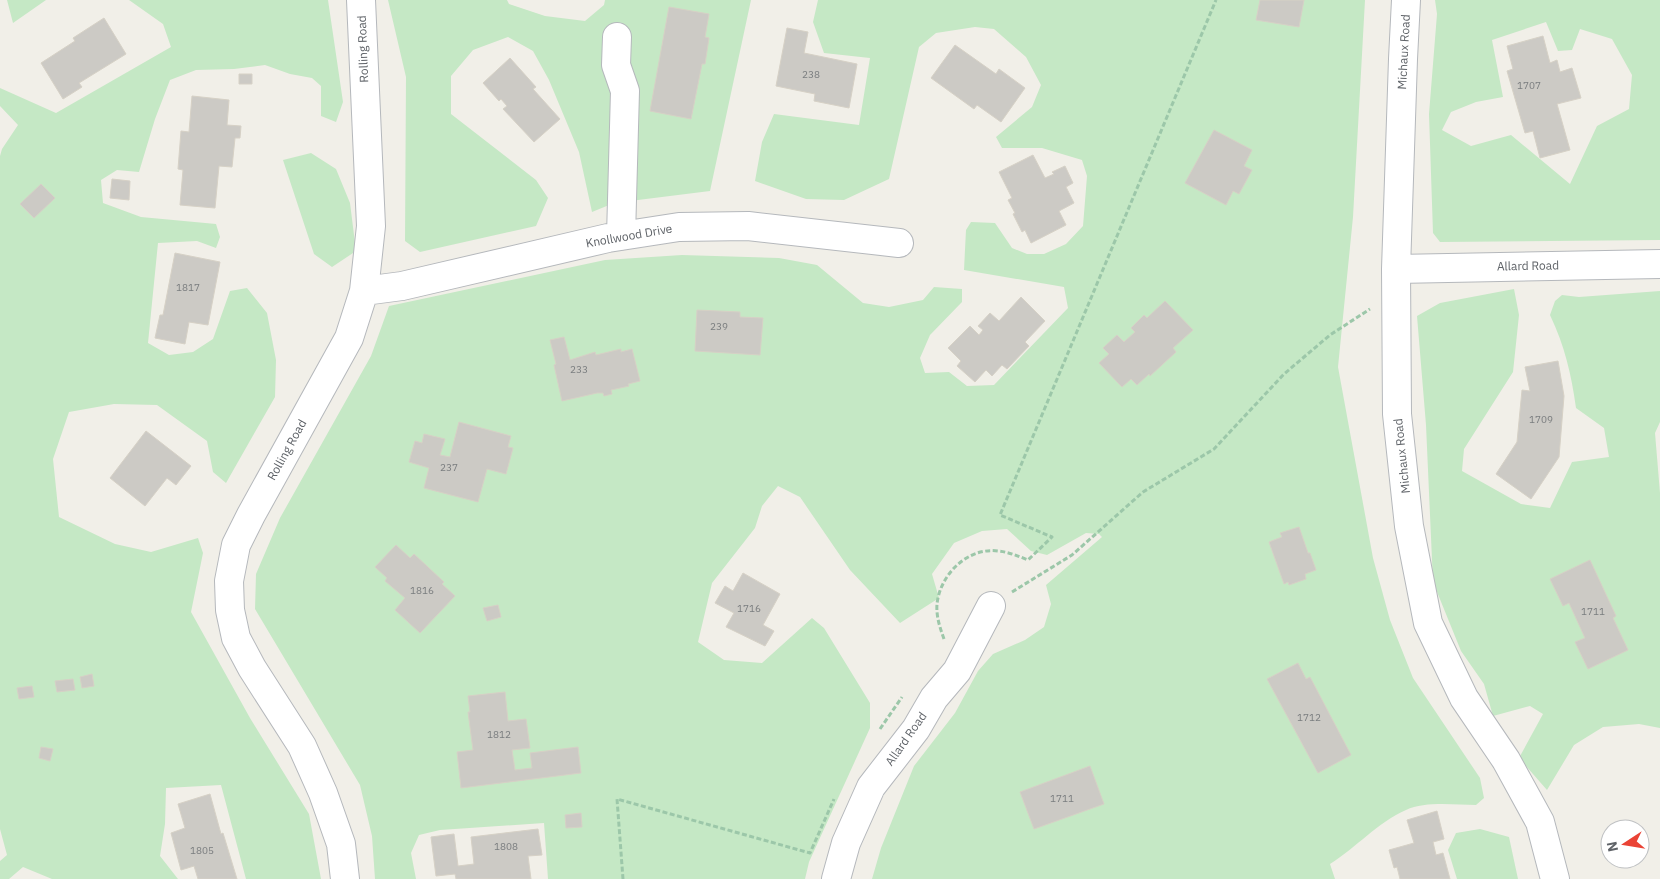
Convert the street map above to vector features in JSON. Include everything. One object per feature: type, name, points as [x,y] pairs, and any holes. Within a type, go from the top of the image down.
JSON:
[{"type":"street","name":"Rolling Road","points":[[345,879],[341,844],[323,793],[302,746],[252,668],[236,638],[230,610],[229,581],[236,545],[349,338],[364,291],[371,226],[361,0]]},
{"type":"street","name":"Michaux Road","points":[[1406,0],[1402,59],[1396,281],[1397,414],[1409,526],[1428,623],[1464,698],[1506,760],[1540,822],[1555,879]]},
{"type":"street","points":[[617,37],[616,65],[625,92],[622,236]]},
{"type":"street","name":"Knollwood Drive","points":[[364,291],[402,286],[622,236],[680,227],[748,226],[899,243]]},
{"type":"street","name":"Allard Road","points":[[1396,281],[1660,264]]},
{"type":"street","name":"Allard Road","points":[[836,879],[846,842],[871,787],[916,729],[934,698],[957,672],[990,606]]},
{"type":"path","points":[[944,647],[944,639],[937,619],[937,605],[942,585],[952,569],[979,552],[997,550],[1013,553],[1028,560],[1052,537],[1000,515],[1216,0]]},
{"type":"path","points":[[990,606],[1072,555],[1143,492],[1214,449],[1290,368],[1396,281]]},
{"type":"path","points":[[874,737],[906,692]]},
{"type":"path","points":[[623,879],[617,799],[810,852],[835,797]]},
{"type":"green space","points":[[7,0],[46,0],[13,23]]},
{"type":"green space","points":[[129,0],[328,0],[343,102],[336,122],[321,116],[321,86],[312,78],[290,74],[265,65],[234,69],[196,70],[170,80],[155,119],[139,172],[117,170],[101,180],[103,203],[141,217],[216,224],[220,237],[216,248],[197,241],[158,243],[148,343],[169,355],[193,352],[213,339],[230,291],[247,288],[267,313],[276,360],[275,397],[226,483],[213,472],[207,441],[157,405],[114,404],[69,412],[53,459],[59,517],[115,544],[151,552],[198,538],[203,553],[191,612],[250,718],[309,814],[321,879],[246,879],[221,785],[166,788],[165,824],[160,856],[178,879],[52,879],[23,867],[9,879],[0,879],[0,861],[7,855],[0,829],[0,156],[2,149],[18,125],[0,106],[0,88],[56,113],[171,47],[163,24]]},
{"type":"green space","points":[[388,0],[507,0],[509,4],[545,16],[585,21],[604,5],[605,0],[751,0],[710,191],[614,203],[592,212],[579,152],[549,80],[533,51],[508,37],[473,50],[451,76],[451,114],[536,180],[548,198],[536,226],[420,252],[405,241],[406,77]]},
{"type":"green space","points":[[818,0],[1365,0],[1353,217],[1338,367],[1373,558],[1390,620],[1413,678],[1480,778],[1484,798],[1476,805],[1422,805],[1396,815],[1330,864],[1335,879],[872,879],[881,848],[914,766],[955,713],[978,671],[993,654],[1025,640],[1044,627],[1051,604],[1046,585],[1102,537],[1099,534],[1086,533],[1047,555],[1031,551],[1007,529],[982,531],[954,543],[932,574],[939,598],[900,623],[850,570],[800,497],[778,486],[762,506],[755,528],[712,583],[698,642],[724,660],[762,663],[812,618],[824,628],[870,703],[870,728],[809,862],[805,879],[548,879],[544,823],[440,830],[419,835],[411,853],[416,879],[375,879],[372,836],[360,785],[255,609],[256,574],[280,518],[371,356],[389,306],[605,260],[682,255],[779,258],[817,265],[863,303],[889,307],[923,300],[934,287],[962,289],[962,302],[930,335],[920,358],[925,373],[949,372],[967,386],[994,385],[1068,308],[1064,287],[964,270],[966,230],[971,222],[995,223],[1012,248],[1027,254],[1044,254],[1066,244],[1083,226],[1087,176],[1082,160],[1042,148],[1002,148],[996,137],[1032,107],[1041,85],[1026,57],[994,29],[975,27],[936,33],[919,47],[889,179],[844,200],[806,199],[755,181],[762,142],[774,114],[859,125],[870,58],[824,53],[813,22]]},
{"type":"green space","points":[[1435,0],[1660,0],[1660,240],[1440,242],[1433,233],[1429,114],[1437,14]],"holes":[[[1546,22],[1558,51],[1572,50],[1580,29],[1612,39],[1632,75],[1629,109],[1597,126],[1570,184],[1511,135],[1471,146],[1442,130],[1451,112],[1476,102],[1503,97],[1492,40]]]},
{"type":"green space","points":[[311,153],[336,169],[350,203],[356,251],[332,267],[314,254],[283,160]]},
{"type":"green space","points":[[1514,289],[1519,315],[1513,372],[1464,449],[1462,471],[1521,504],[1550,508],[1572,462],[1609,457],[1604,428],[1576,408],[1567,360],[1550,315],[1555,301],[1562,295],[1579,297],[1660,291],[1660,422],[1655,433],[1660,493],[1660,728],[1639,724],[1603,727],[1574,745],[1547,790],[1519,758],[1543,714],[1530,706],[1493,716],[1484,684],[1461,651],[1433,582],[1426,425],[1417,316],[1440,303]]},
{"type":"green space","points":[[1480,829],[1509,837],[1518,879],[1457,879],[1448,850],[1456,833]]},
{"type":"building","points":[[1260,0],[1304,0],[1299,27],[1256,20]]},
{"type":"building","points":[[669,7],[709,14],[705,37],[709,38],[705,64],[702,64],[691,119],[650,111]]},
{"type":"building","points":[[104,18],[126,54],[79,83],[82,87],[63,99],[41,63],[75,41],[73,38]]},
{"type":"building","points":[[787,28],[808,32],[804,53],[857,64],[849,108],[814,101],[815,94],[776,86]]},
{"type":"building","points":[[1543,36],[1550,63],[1557,60],[1560,72],[1572,68],[1581,98],[1557,104],[1570,150],[1540,158],[1533,131],[1525,133],[1507,71],[1513,69],[1507,46]]},
{"type":"building","points":[[955,45],[996,74],[999,69],[1025,88],[1001,122],[977,105],[974,109],[931,78]]},
{"type":"building","points":[[510,58],[536,87],[533,89],[560,119],[534,142],[503,109],[507,106],[501,99],[499,101],[483,83]]},
{"type":"building","points":[[239,74],[252,74],[252,84],[239,84]]},
{"type":"building","points":[[192,96],[229,100],[227,125],[241,126],[240,138],[235,138],[232,167],[219,166],[215,208],[180,205],[183,170],[178,169],[181,131],[189,132]]},
{"type":"building","points":[[1214,130],[1252,150],[1244,166],[1252,170],[1239,194],[1233,191],[1226,205],[1185,183]]},
{"type":"building","points":[[1033,155],[1045,178],[1054,174],[1052,172],[1065,166],[1073,183],[1066,187],[1074,203],[1059,211],[1066,225],[1031,243],[1025,230],[1022,232],[1013,214],[1015,213],[1008,200],[1012,198],[999,172]]},
{"type":"building","points":[[112,179],[130,181],[129,200],[110,198]]},
{"type":"building","points":[[41,184],[55,198],[34,218],[20,204]]},
{"type":"building","points":[[175,253],[220,262],[208,325],[189,322],[185,344],[155,338],[160,315],[163,315]]},
{"type":"building","points":[[1021,297],[1045,321],[1025,342],[1029,346],[1007,369],[1002,365],[992,376],[986,370],[975,382],[957,366],[961,361],[948,348],[970,326],[979,335],[983,330],[978,326],[990,313],[999,321]]},
{"type":"building","points":[[1165,301],[1193,330],[1173,348],[1176,352],[1150,376],[1149,374],[1137,385],[1131,379],[1122,387],[1099,363],[1109,354],[1103,348],[1117,335],[1124,342],[1135,332],[1131,328],[1144,315],[1147,318]]},
{"type":"building","points":[[697,310],[740,312],[740,317],[763,318],[760,355],[695,351]]},
{"type":"building","points":[[564,337],[570,360],[595,352],[596,355],[621,349],[621,352],[632,349],[640,381],[628,384],[629,386],[611,390],[612,394],[604,396],[603,393],[597,393],[562,401],[550,340]]},
{"type":"building","points":[[1558,361],[1564,396],[1559,457],[1531,499],[1496,474],[1517,442],[1522,390],[1530,391],[1525,367]]},
{"type":"building","points":[[459,422],[511,436],[508,447],[513,448],[506,474],[487,469],[478,502],[424,488],[429,468],[409,462],[415,441],[422,443],[424,434],[445,439],[440,455],[450,457]]},
{"type":"building","points":[[146,431],[191,466],[176,485],[167,478],[145,506],[110,478]]},
{"type":"building","points":[[1299,527],[1316,570],[1305,574],[1306,579],[1289,585],[1288,582],[1284,584],[1269,542],[1282,537],[1280,533]]},
{"type":"building","points":[[396,545],[410,558],[414,554],[444,582],[442,584],[455,596],[420,633],[395,610],[405,598],[385,581],[387,578],[375,567]]},
{"type":"building","points":[[1590,560],[1616,616],[1613,618],[1628,650],[1588,669],[1575,642],[1585,638],[1569,603],[1563,606],[1550,579]]},
{"type":"building","points":[[743,573],[780,594],[763,625],[774,631],[765,646],[726,627],[734,613],[715,603],[725,586],[733,591]]},
{"type":"building","points":[[498,605],[501,617],[487,621],[483,608]]},
{"type":"building","points":[[1298,663],[1306,679],[1310,677],[1351,755],[1318,773],[1267,679]]},
{"type":"building","points":[[92,674],[94,686],[82,688],[80,677]]},
{"type":"building","points":[[73,679],[75,690],[57,692],[55,681]]},
{"type":"building","points":[[32,686],[34,697],[19,699],[17,688]]},
{"type":"building","points":[[505,692],[508,721],[526,719],[530,748],[512,750],[515,770],[532,768],[530,753],[578,747],[581,773],[461,788],[457,752],[473,750],[468,696]]},
{"type":"building","points":[[41,747],[53,749],[50,761],[39,758]]},
{"type":"building","points":[[1090,766],[1104,804],[1034,829],[1020,792]]},
{"type":"building","points":[[210,794],[221,834],[223,833],[237,879],[198,879],[194,866],[181,870],[171,833],[185,828],[178,804]]},
{"type":"building","points":[[1437,811],[1444,839],[1433,842],[1436,855],[1443,853],[1450,879],[1400,879],[1397,867],[1394,868],[1389,850],[1414,843],[1407,820]]},
{"type":"building","points":[[581,813],[582,827],[566,828],[565,815]]},
{"type":"building","points":[[538,829],[542,855],[528,856],[531,879],[456,879],[455,874],[436,876],[431,837],[454,834],[458,866],[474,864],[471,837]]}]
